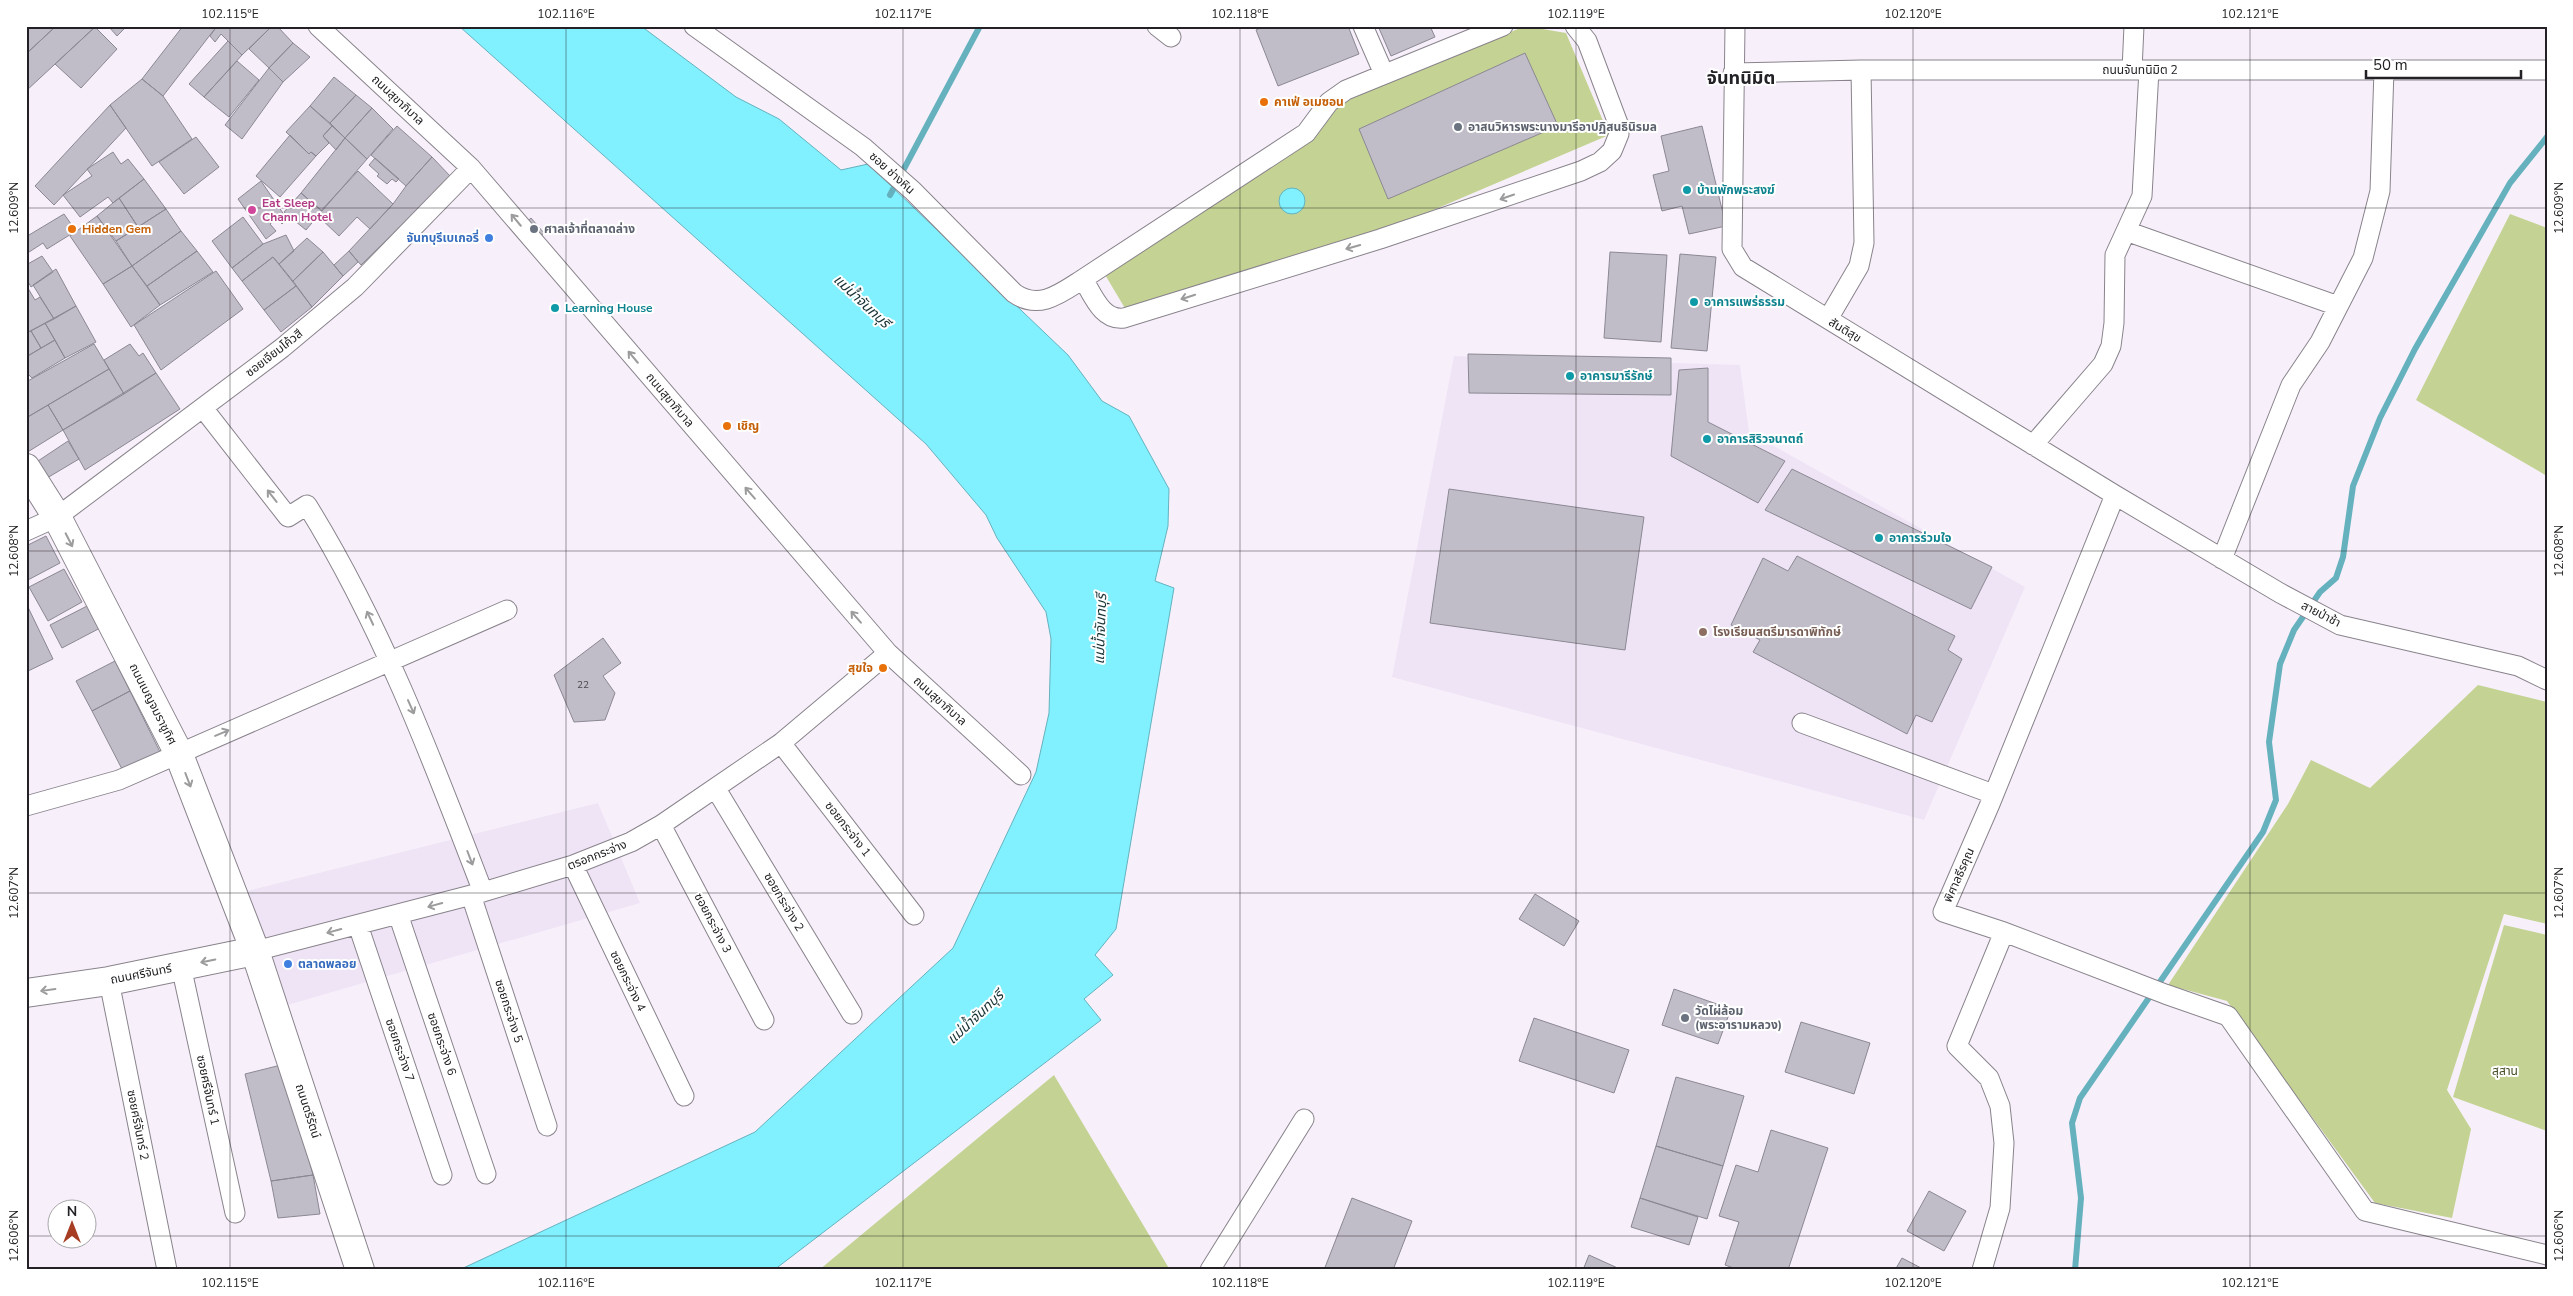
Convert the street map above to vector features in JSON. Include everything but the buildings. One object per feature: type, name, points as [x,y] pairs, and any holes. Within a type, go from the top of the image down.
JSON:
[{"type":"main road","name":"ถนนเบญจมราชูทิศ","points":[[26,468],[57,517],[178,752],[255,951]]},
{"type":"main road","name":"ถนนศรีจันทร์","points":[[26,993],[109,981],[255,951]]},
{"type":"main road","name":"ถนนตรีรัตน์","points":[[255,951],[360,1270]]},
{"type":"street","name":"ถนนสุขาภิบาล","points":[[318,26],[472,168],[888,653],[1021,775]]},
{"type":"street","name":"ซอย ช่างหิน","points":[[694,26],[863,147],[913,191],[1022,299],[1039,302],[1049,299],[1083,279],[1306,133],[1335,96],[1503,26]]},
{"type":"street","points":[[1363,26],[1384,74]]},
{"type":"street","points":[[1083,279],[1106,314],[1112,318],[1124,318],[1234,282],[1380,239],[1554,181],[1600,162],[1612,151],[1620,134],[1616,116],[1587,41],[1575,26]]},
{"type":"street","name":"สันติสุข","points":[[1735,26],[1732,249],[1743,267],[2115,495]]},
{"type":"street","points":[[2033,445],[2108,356],[2114,323],[2115,255],[2139,204],[2142,190],[2140,70],[2134,26]]},
{"type":"street","points":[[1828,319],[1859,266],[1864,243],[1861,70]]},
{"type":"street","name":"ถนนจันทนิมิต 2","points":[[1733,73],[1861,70],[2547,70]]},
{"type":"street","points":[[2222,559],[2292,385],[2320,342],[2363,258],[2380,191],[2384,70]]},
{"type":"street","name":"ซอยเจียมโค้วสี","points":[[26,531],[57,517],[282,348],[355,287],[472,168]]},
{"type":"street","points":[[2126,231],[2338,306]]},
{"type":"street","name":"ซอยกระจ่าง 5","points":[[204,408],[288,517],[307,505],[364,605],[417,721],[477,893],[547,1126]]},
{"type":"street","name":"สายป่าช้า","points":[[2115,495],[2280,593],[2340,625],[2518,666],[2547,680]]},
{"type":"street","name":"พิศาลธีรคุณ","points":[[2115,495],[1993,794],[1938,915],[2004,932],[2138,984],[2228,1016],[2365,1212],[2547,1255]]},
{"type":"street","points":[[26,806],[119,780],[178,752],[391,662],[508,610]]},
{"type":"street","name":"ตรอกกระจ่าง","points":[[255,951],[477,893],[573,865],[631,842],[661,826],[781,742],[888,653]]},
{"type":"street","points":[[1802,723],[1993,794]]},
{"type":"street","name":"ซอยกระจ่าง 1","points":[[781,742],[914,915]]},
{"type":"street","name":"ซอยกระจ่าง 2","points":[[716,789],[852,1014]]},
{"type":"street","name":"ซอยกระจ่าง 3","points":[[661,826],[764,1020]]},
{"type":"street","name":"ซอยกระจ่าง 4","points":[[573,865],[684,1096]]},
{"type":"street","name":"ซอยกระจ่าง 6","points":[[398,914],[486,1174]]},
{"type":"street","name":"ซอยกระจ่าง 7","points":[[358,925],[442,1176]]},
{"type":"street","points":[[1982,1270],[2000,1208],[2004,1143],[2000,1106],[1990,1078],[1957,1046],[2004,932]]},
{"type":"street","name":"ซอยศรีจันทร์ 1","points":[[181,966],[235,1213]]},
{"type":"street","name":"ซอยศรีจันทร์ 2","points":[[109,981],[167,1270]]},
{"type":"street","points":[[1210,1270],[1304,1119]]},
{"type":"shaded area","name":"โรงเรียนสตรีมารดาพิทักษ์","points":[[1454,356],[1740,365],[1749,432],[2025,587],[1924,820],[1392,677]]},
{"type":"shaded area","points":[[598,803],[640,903],[284,1006],[247,891]]},
{"type":"green space","points":[[1525,26],[1566,33],[1609,135],[1391,228],[1126,310],[1104,273],[1318,134],[1338,104]]},
{"type":"green space","points":[[2510,214],[2547,228],[2547,476],[2416,400]]},
{"type":"green space","points":[[2478,685],[2547,702],[2547,924],[2504,914],[2447,1090],[2471,1129],[2452,1218],[2375,1203],[2227,1001],[2168,985],[2288,804],[2311,760],[2370,788]]},
{"type":"green space","name":"สุสาน","points":[[2504,925],[2547,935],[2547,1131],[2453,1097]]},
{"type":"green space","points":[[1054,1075],[1170,1270],[819,1270]]},
{"type":"water","name":"แม่น้ำจันทบุรี","points":[[459,26],[641,26],[736,97],[779,119],[841,170],[868,164],[1068,355],[1102,401],[1129,416],[1169,489],[1168,526],[1155,581],[1174,588],[1116,929],[1095,955],[1113,975],[1084,999],[1101,1020],[774,1270],[459,1270],[755,1132],[953,948],[1036,772],[1049,713],[1051,639],[1046,612],[997,538],[986,515],[926,444]]},
{"type":"water","points":[[1292,188],[1301,192],[1305,201],[1301,210],[1292,214],[1283,210],[1279,201],[1283,192]]},
{"type":"waterway","points":[[890,195],[980,26]]},
{"type":"waterway","points":[[2075,1270],[2081,1198],[2072,1123],[2080,1098],[2263,832],[2276,800],[2269,742],[2280,664],[2294,630],[2320,592],[2336,578],[2343,557],[2353,486],[2380,418],[2415,349],[2510,183],[2547,137]]},
{"type":"place","name":"คาเฟ่ อเมซอน","points":[[1264,102]]},
{"type":"place","name":"อาสนวิหารพระนางมารีอาปฏิสนธินิรมล","points":[[1458,127]]},
{"type":"place","name":"บ้านพักพระสงฆ์","points":[[1687,190]]},
{"type":"place","name":"Eat Sleep Chann Hotel","points":[[252,210]]},
{"type":"place","name":"Hidden Gem","points":[[72,229]]},
{"type":"place","name":"ศาลเจ้าที่ตลาดล่าง","points":[[534,229]]},
{"type":"place","name":"จันทบุรีเบเกอรี่","points":[[489,238]]},
{"type":"place","name":"อาคารแพร่ธรรม","points":[[1694,302]]},
{"type":"place","name":"Learning House","points":[[555,308]]},
{"type":"place","name":"อาคารมารีรักษ์","points":[[1570,376]]},
{"type":"place","name":"เชิญ","points":[[727,426]]},
{"type":"place","name":"อาคารสิริวจนาตถ์","points":[[1707,439]]},
{"type":"place","name":"อาคารร่วมใจ","points":[[1879,538]]},
{"type":"place","name":"โรงเรียนสตรีมารดาพิทักษ์","points":[[1703,632]]},
{"type":"place","name":"สุขใจ","points":[[883,668]]},
{"type":"place","name":"ตลาดพลอย","points":[[288,964]]},
{"type":"place","name":"วัดไผ่ล้อม (พระอารามหลวง)","points":[[1685,1018]]},
{"type":"district","name":"จันทนิมิต","points":[[1741,78]]}]
